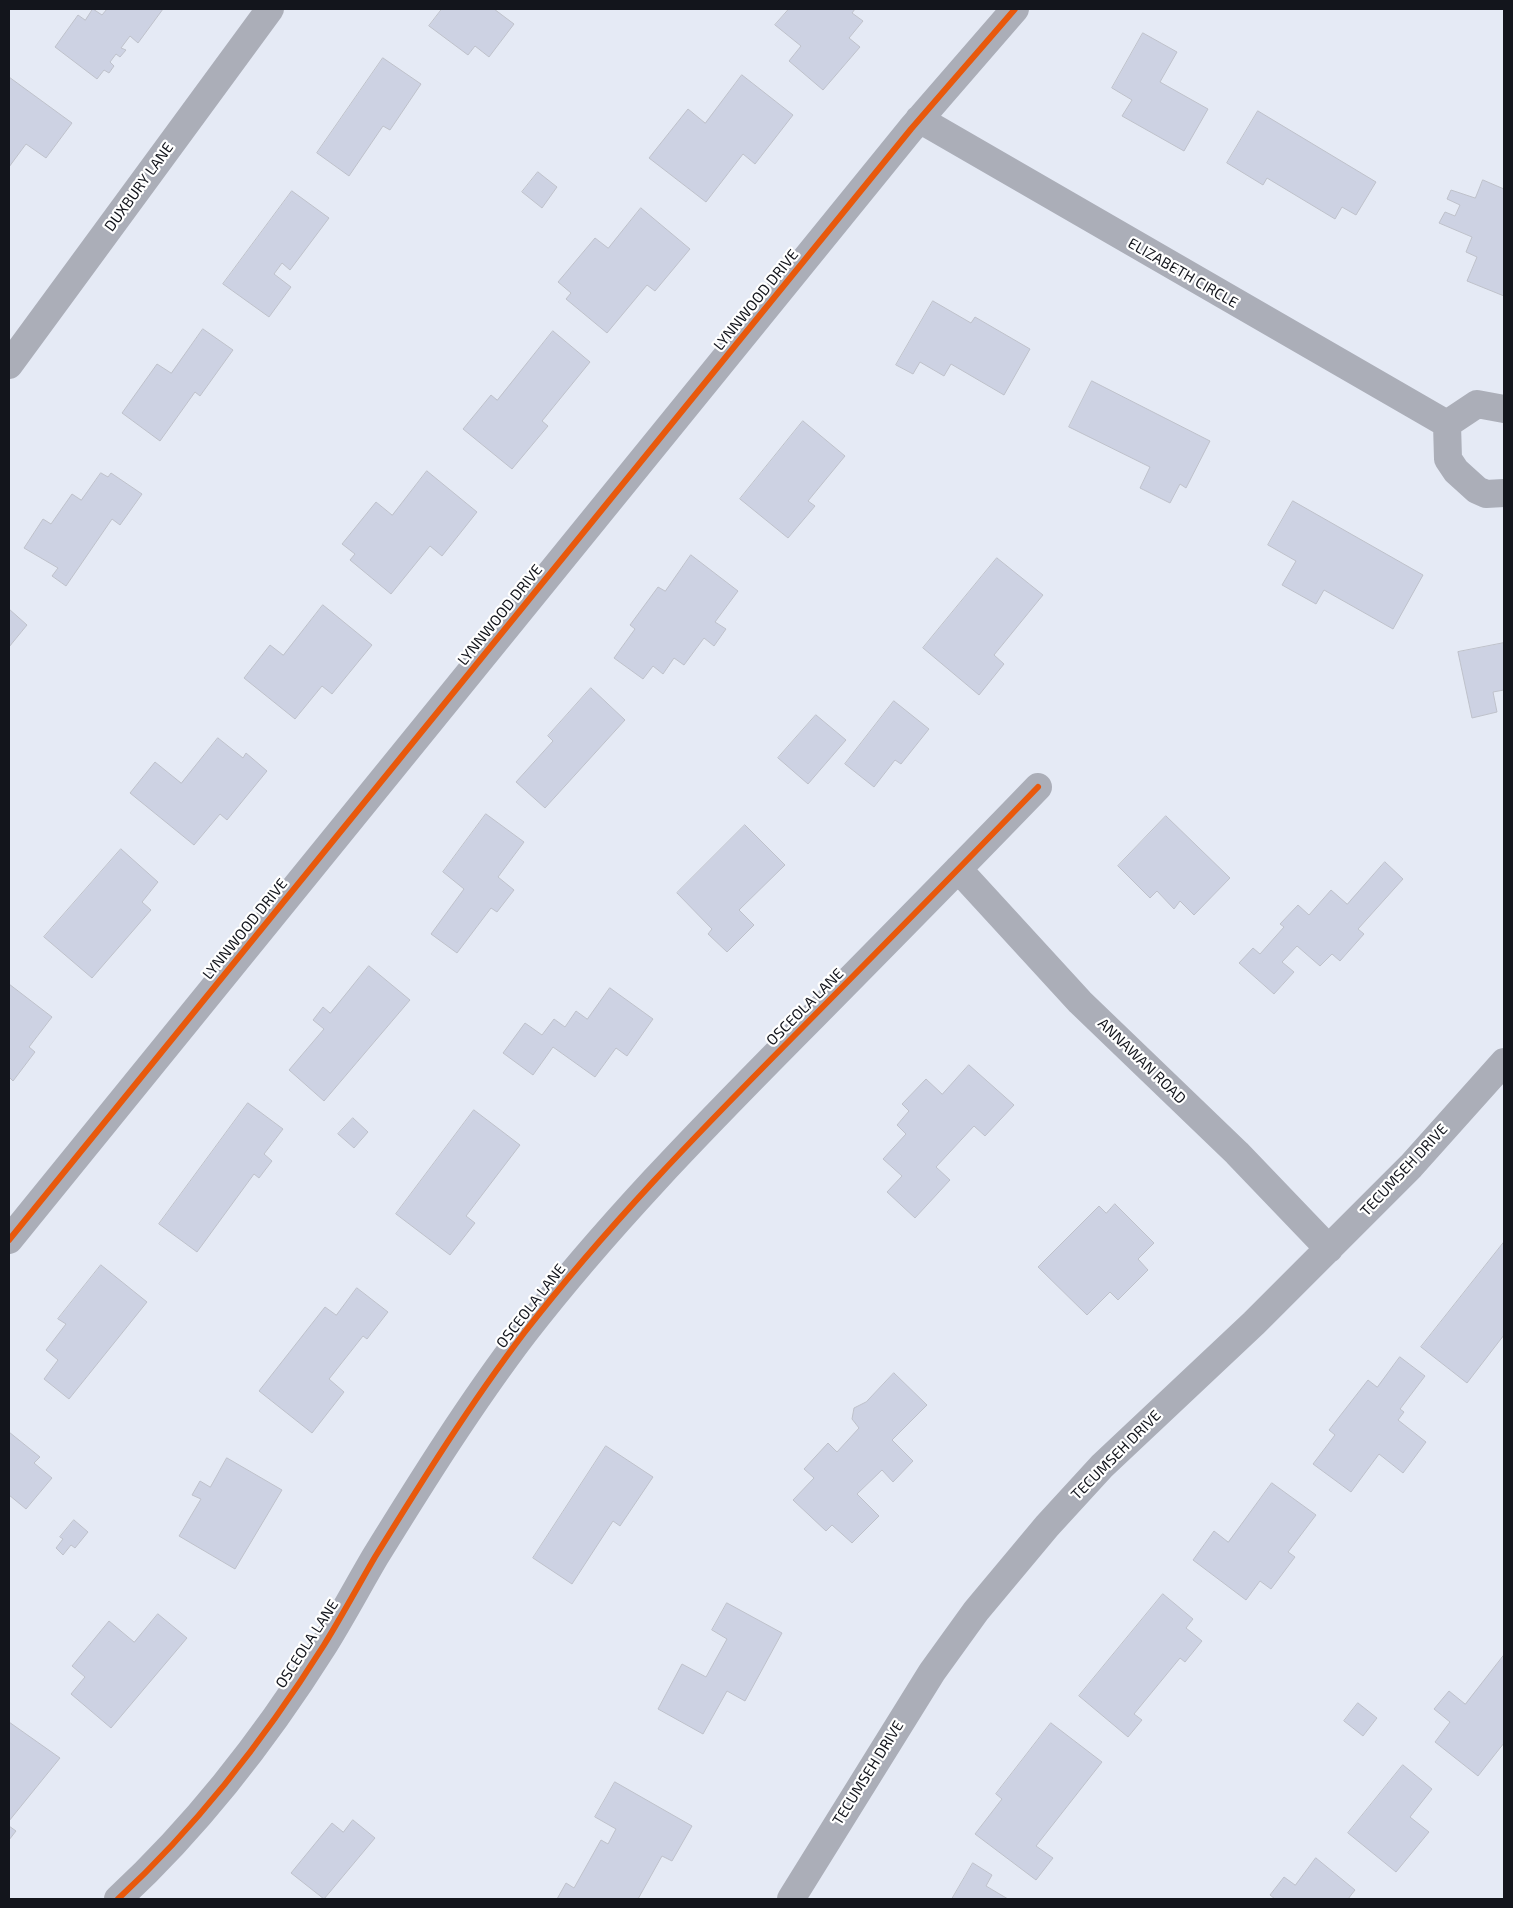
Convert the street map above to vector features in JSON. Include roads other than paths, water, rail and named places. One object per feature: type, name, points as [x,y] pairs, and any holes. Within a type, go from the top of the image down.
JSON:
[{"type":"street","name":"DUXBURY LANE","points":[[9,365],[270,9]]},
{"type":"street","name":"LYNNWOOD DRIVE","points":[[9,1240],[920,119],[1015,9]]},
{"type":"street","name":"ELIZABETH CIRCLE","points":[[920,119],[1447,424]]},
{"type":"street","points":[[1504,409],[1477,404],[1447,424],[1448,459],[1456,471],[1477,490],[1486,494],[1504,493]]},
{"type":"street","name":"OSCEOLA LANE","points":[[118,1899],[149,1870],[197,1819],[282,1707],[323,1646],[373,1561],[455,1431],[522,1336],[585,1256],[728,1102],[1038,787]]},
{"type":"street","name":"ANNAWAN ROAD","points":[[958,870],[1080,1002],[1237,1152],[1329,1249]]},
{"type":"street","name":"TECUMSEH DRIVE","points":[[791,1899],[926,1680],[976,1611],[1047,1526],[1102,1466],[1329,1249],[1411,1166],[1504,1062]]}]
